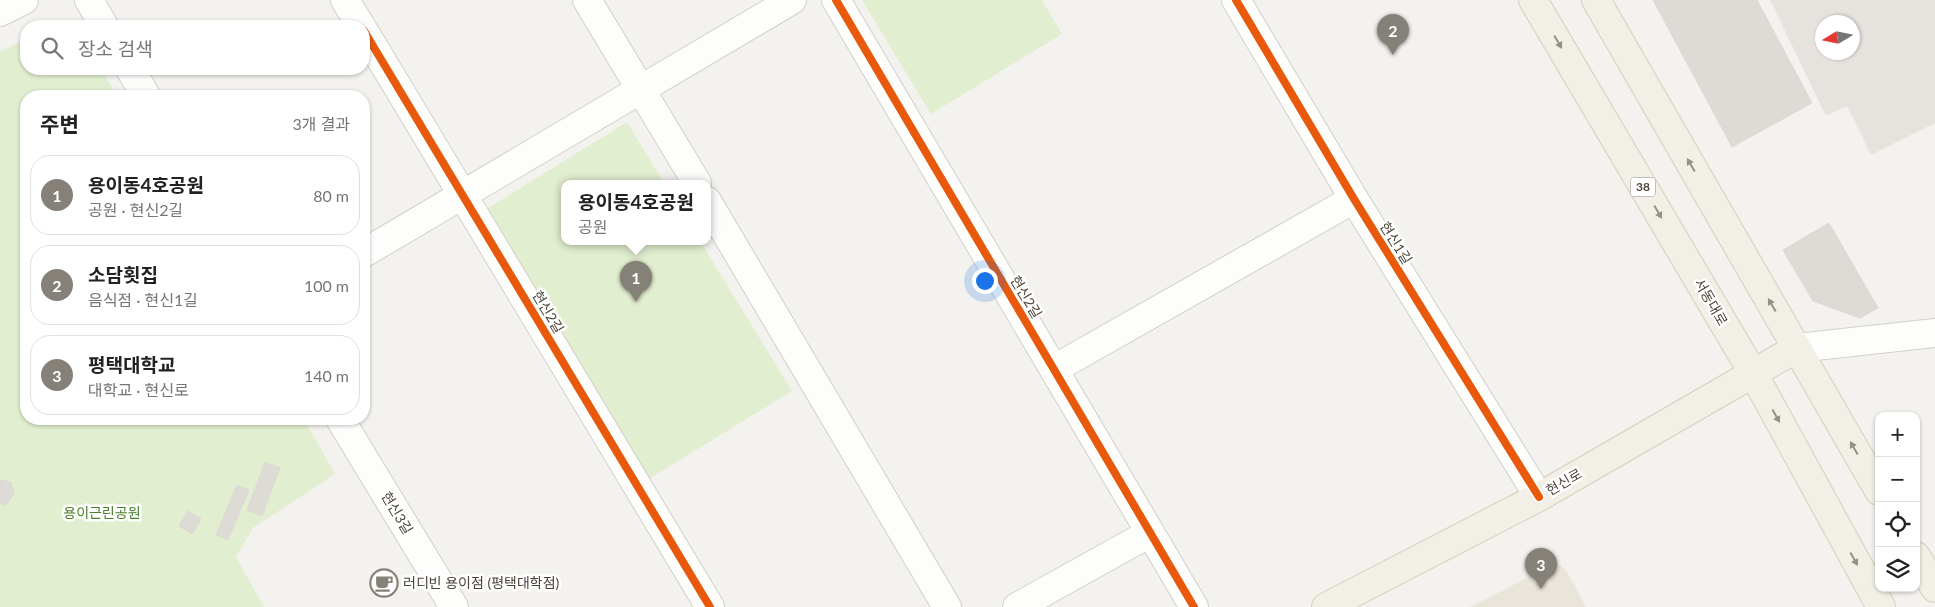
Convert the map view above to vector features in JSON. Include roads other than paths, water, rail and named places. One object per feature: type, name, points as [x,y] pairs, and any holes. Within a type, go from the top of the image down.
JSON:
[{"type":"main road","name":"서동대로","points":[[1533,0],[1753,373],[1881,607]]},
{"type":"main road","points":[[1596,0],[1875,483]]},
{"type":"main road","name":"현신로","points":[[1326,607],[1539,497],[1796,348]]},
{"type":"main road","points":[[1920,563],[1935,588]]},
{"type":"street","points":[[0,12],[24,0]]},
{"type":"street","points":[[89,0],[101,20]]},
{"type":"street","points":[[345,0],[357,20]]},
{"type":"street","points":[[587,0],[695,180]]},
{"type":"street","points":[[370,249],[792,0]]},
{"type":"street","name":"현신2길","points":[[836,0],[1194,607]]},
{"type":"street","name":"현신1길","points":[[1236,0],[1354,199],[1539,497]]},
{"type":"street","name":"현신2길","points":[[370,41],[710,607]]},
{"type":"street","points":[[134,75],[142,90]]},
{"type":"street","points":[[1054,369],[1354,199]]},
{"type":"street","points":[[711,208],[947,607]]},
{"type":"street","points":[[1796,348],[1935,333]]},
{"type":"street","name":"현신3길","points":[[344,425],[454,607]]},
{"type":"street","points":[[1017,607],[1150,533]]},
{"type":"place","name":"소담횟집","points":[[1393,55]]},
{"type":"place","name":"용이동4호공원","points":[[636,302]]},
{"type":"place","name":"러디빈 용이점 (평택대학점)","points":[[384,583]]},
{"type":"place","name":"평택대학교","points":[[1541,589]]},
{"type":"park label","name":"용이근린공원","points":[[102,513]]}]
